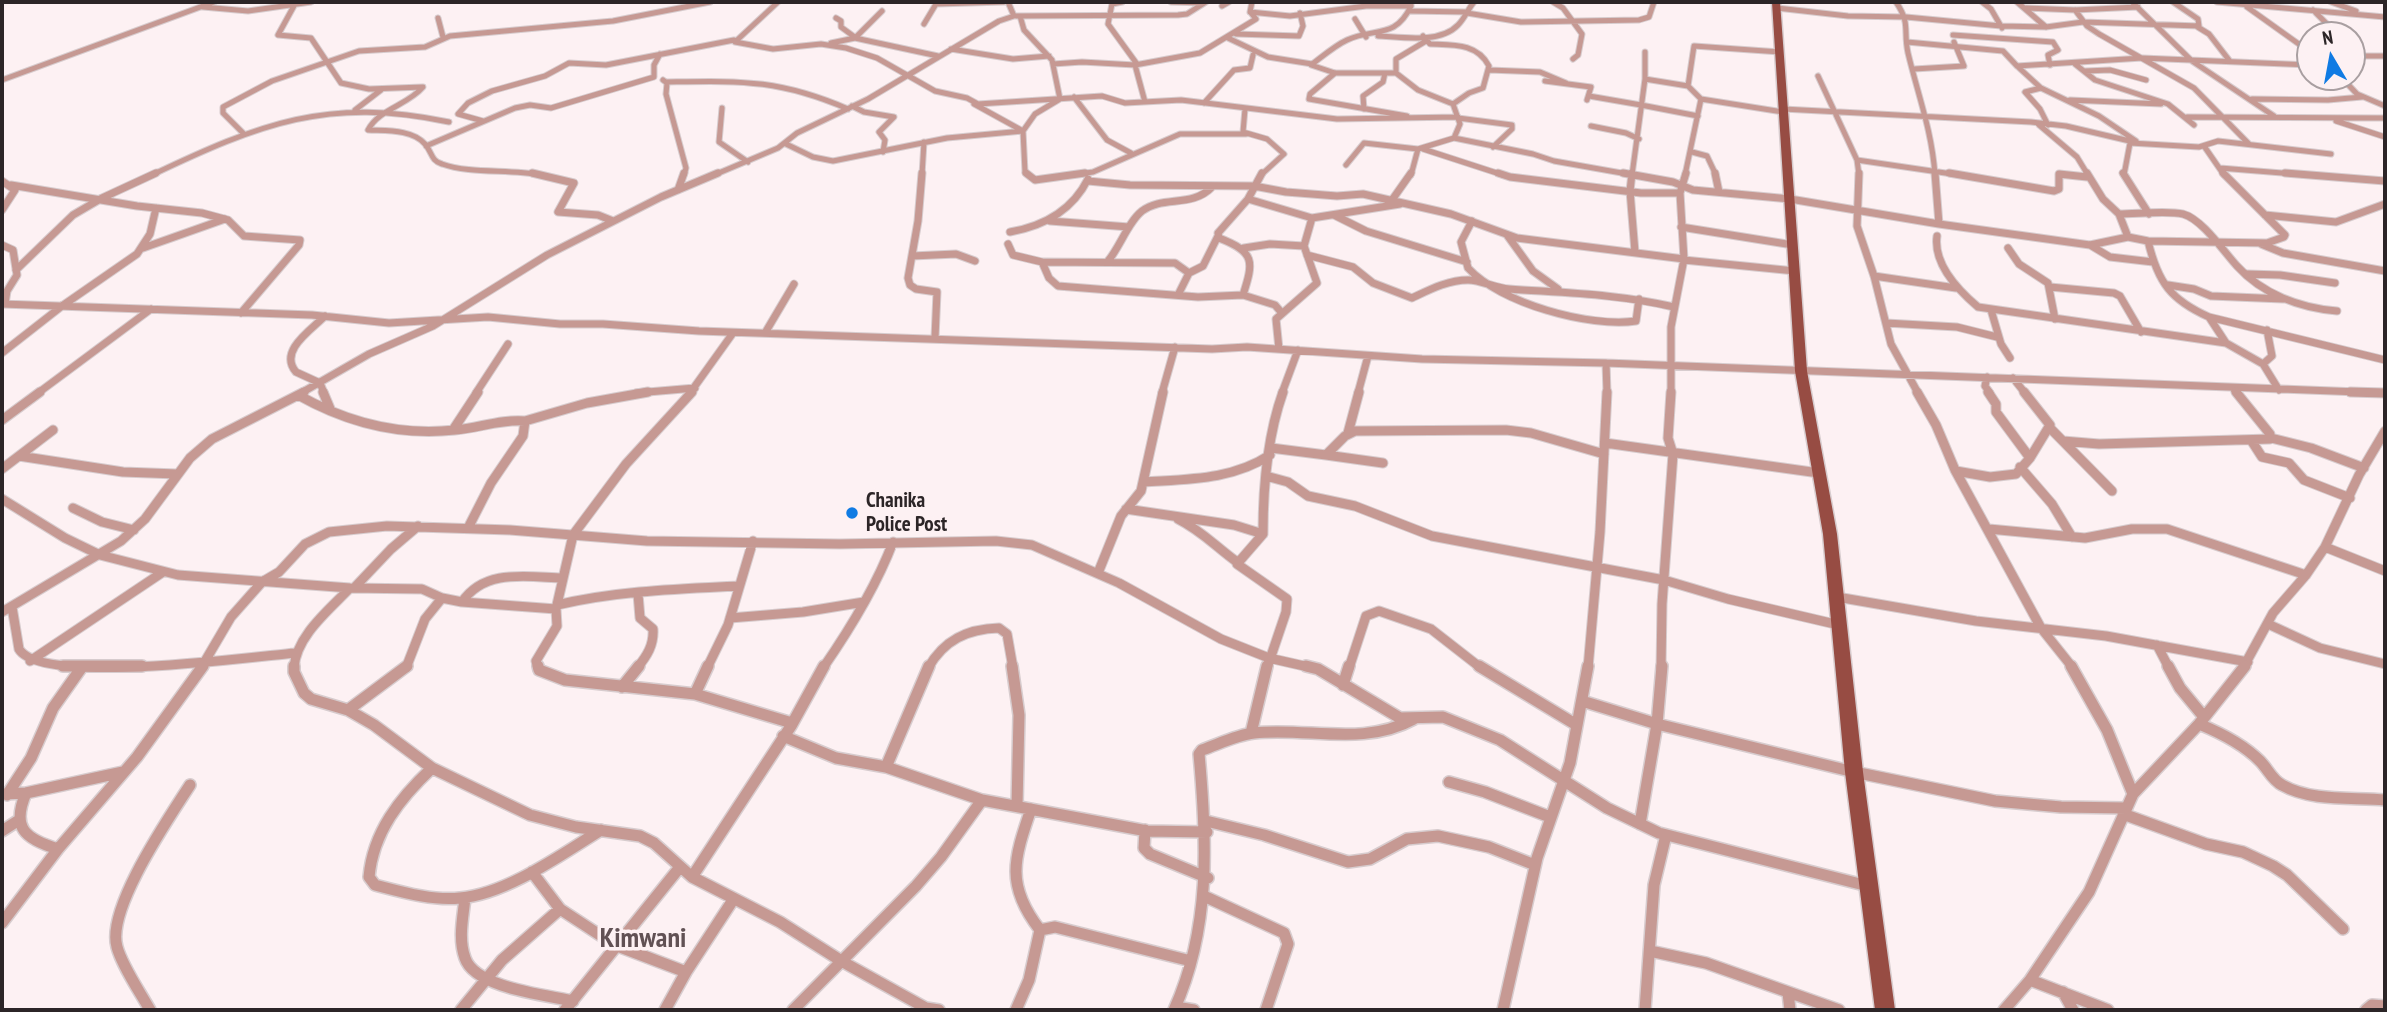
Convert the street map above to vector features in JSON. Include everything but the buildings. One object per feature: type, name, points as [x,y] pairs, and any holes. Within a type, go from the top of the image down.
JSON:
[{"type":"main road","points":[[1776,5],[1801,371],[1837,597],[1854,772],[1885,1010]]},
{"type":"street","points":[[2,80],[214,2]]},
{"type":"street","points":[[201,7],[244,11],[310,2]]},
{"type":"street","points":[[243,133],[225,116],[223,107],[260,86],[364,50],[432,46],[443,37],[516,29],[570,28],[636,20],[710,2]]},
{"type":"street","points":[[483,121],[458,114],[468,103],[492,91],[545,76],[569,63],[606,65],[734,40],[776,2]]},
{"type":"street","points":[[924,24],[936,4],[1006,2],[1017,16],[1025,34],[1054,64],[1060,99]]},
{"type":"street","points":[[1122,2],[1112,4],[1105,18],[1107,27],[1132,52],[1145,102]]},
{"type":"street","points":[[1171,2],[1205,2]]},
{"type":"street","points":[[2,612],[100,555],[134,530],[201,445],[298,395],[369,354],[445,319],[539,260],[613,220],[786,144],[797,133],[850,108],[999,21],[1017,16],[1105,18],[1178,15],[1187,14],[1205,2]]},
{"type":"street","points":[[1222,6],[1229,2]]},
{"type":"street","points":[[1054,64],[1136,64],[1195,55],[1236,34],[1256,19],[1251,13],[1252,2]]},
{"type":"street","points":[[1228,38],[1253,55],[1312,64],[1348,39],[1378,36],[1425,39],[1449,33],[1474,2]]},
{"type":"street","points":[[1553,2],[1563,8],[1583,37],[1578,55],[1573,59]]},
{"type":"street","points":[[1251,13],[1300,13],[1312,9],[1365,6],[1411,7],[1521,22],[1647,19],[1654,2]]},
{"type":"street","points":[[1896,2],[1906,17],[1907,42],[1928,117],[1940,224]]},
{"type":"street","points":[[1982,2],[1992,9],[2009,38]]},
{"type":"street","points":[[2017,2],[2046,27]]},
{"type":"street","points":[[2057,2],[2063,9]]},
{"type":"street","points":[[2132,2],[2157,23],[2166,38],[2192,61],[2274,116]]},
{"type":"street","points":[[2173,2],[2198,19],[2199,26],[2196,26]]},
{"type":"street","points":[[2217,2],[2384,18]]},
{"type":"street","points":[[2331,2],[2384,18]]},
{"type":"street","points":[[2239,3],[2296,42]]},
{"type":"street","points":[[295,4],[278,35],[309,37],[332,75],[344,85],[423,87],[413,99],[372,122],[368,130],[396,131],[426,146],[432,159],[443,164],[480,170],[514,170],[569,181],[574,183],[573,192],[558,212],[598,215],[613,220]]},
{"type":"street","points":[[1776,5],[1848,16],[1906,17],[2001,26],[2046,27],[2083,22],[2196,26],[2209,34],[2229,60]]},
{"type":"street","points":[[1378,36],[1405,19],[1411,7]]},
{"type":"street","points":[[2026,8],[2138,8]]},
{"type":"street","points":[[855,38],[882,10]]},
{"type":"street","points":[[2075,10],[2083,22],[2194,88],[2250,145]]},
{"type":"street","points":[[2313,10],[2324,21]]},
{"type":"street","points":[[1236,34],[1299,36],[1303,26],[1300,13]]},
{"type":"street","points":[[438,18],[443,37]]},
{"type":"street","points":[[836,18],[841,21],[841,27],[855,38]]},
{"type":"street","points":[[1355,19],[1366,37]]},
{"type":"street","points":[[1914,69],[1964,66],[1965,62],[1955,47],[1953,34],[1945,22]]},
{"type":"street","points":[[1953,34],[2053,42],[2058,50],[2048,55],[2050,65]]},
{"type":"street","points":[[734,40],[746,45],[773,49],[827,44],[855,38],[938,56]]},
{"type":"street","points":[[1425,39],[1433,45],[1465,46],[1488,61],[1489,70],[1483,88],[1453,104]]},
{"type":"street","points":[[1425,39],[1396,59],[1396,73],[1418,90],[1453,104],[1460,124],[1454,138]]},
{"type":"street","points":[[1907,42],[2003,51],[2041,88],[2099,116],[2136,142]]},
{"type":"street","points":[[827,44],[870,55],[908,74],[929,89],[967,98],[998,120],[1012,122],[1023,131]]},
{"type":"street","points":[[1688,86],[1694,46],[1780,52]]},
{"type":"street","points":[[949,49],[1013,59],[1049,56]]},
{"type":"street","points":[[1635,252],[1630,191],[1639,139],[1645,52]]},
{"type":"street","points":[[654,77],[654,65],[660,54]]},
{"type":"street","points":[[1204,103],[1234,69],[1250,68],[1253,55]]},
{"type":"street","points":[[2366,55],[2385,56]]},
{"type":"street","points":[[2017,66],[2142,58],[2296,64]]},
{"type":"street","points":[[1312,64],[1313,67],[1335,73],[1396,73]]},
{"type":"street","points":[[2076,64],[2095,80],[2168,104],[2194,125]]},
{"type":"street","points":[[1489,70],[1548,73],[1566,83]]},
{"type":"street","points":[[2085,71],[2110,70],[2146,80]]},
{"type":"street","points":[[1335,73],[1308,98],[1411,117],[1458,117],[1511,125],[1512,129],[1493,147]]},
{"type":"street","points":[[1364,109],[1363,96],[1383,82],[1385,74]]},
{"type":"street","points":[[1818,76],[1857,160],[1860,211],[1857,226],[1874,276],[1891,344],[2041,628],[2075,671],[2107,730],[2133,793]]},
{"type":"street","points":[[426,146],[525,105],[551,108],[654,77],[667,82],[759,82],[864,112],[894,117],[879,132],[884,139],[883,152]]},
{"type":"street","points":[[1645,79],[1688,86],[1701,99],[1783,111],[2038,124],[2070,127],[2098,136],[2136,142],[2204,146],[2218,141],[2331,154]]},
{"type":"street","points":[[1545,81],[1591,87],[1588,98],[1698,116]]},
{"type":"street","points":[[667,82],[666,94],[686,168],[678,190]]},
{"type":"street","points":[[355,110],[383,88]]},
{"type":"street","points":[[2041,88],[2025,92],[2040,108],[2048,125]]},
{"type":"street","points":[[2355,91],[2361,97]]},
{"type":"street","points":[[973,103],[1109,96],[1125,103],[1181,100],[1337,119],[1394,120],[1411,117]]},
{"type":"street","points":[[1074,97],[1090,121],[1121,152],[1134,153]]},
{"type":"street","points":[[2251,99],[2328,100],[2361,97],[2383,104]]},
{"type":"street","points":[[1060,99],[1035,114],[1023,131],[1025,172],[1031,179],[1088,177],[1130,185],[1254,186],[1286,192],[1337,196],[1363,194],[1472,221],[1507,235],[1562,245],[1795,271]]},
{"type":"street","points":[[1640,824],[1657,724],[1662,661],[1662,604],[1672,454],[1668,438],[1673,366],[1671,327],[1684,259],[1681,189],[1692,152],[1701,99]]},
{"type":"street","points":[[2065,99],[2168,104]]},
{"type":"street","points":[[722,108],[719,142],[748,162]]},
{"type":"street","points":[[1245,109],[1241,129],[1246,134]]},
{"type":"street","points":[[16,270],[58,227],[99,199],[243,133],[305,115],[355,110],[392,111],[449,122]]},
{"type":"street","points":[[2187,117],[2385,118]]},
{"type":"street","points":[[2328,118],[2385,137]]},
{"type":"street","points":[[2038,124],[2077,158],[2103,199],[2119,214],[2128,237]]},
{"type":"street","points":[[1591,126],[1626,132],[1639,139]]},
{"type":"street","points":[[786,144],[813,157],[833,161],[924,142],[1023,131]]},
{"type":"street","points":[[1010,232],[1027,230],[1050,221],[1069,205],[1088,177],[1134,153],[1181,134],[1246,134],[1267,139],[1284,153],[1263,172],[1248,199],[1218,236],[1203,266],[1189,273],[1178,295]]},
{"type":"street","points":[[1392,200],[1410,178],[1420,149],[1454,138],[1633,174],[1681,189]]},
{"type":"street","points":[[924,142],[909,285],[916,289],[937,292],[935,338]]},
{"type":"street","points":[[2136,142],[2128,145],[2123,174],[2149,214]]},
{"type":"street","points":[[1346,165],[1364,143],[1420,149],[1510,177],[1630,191],[1681,189],[1790,199],[2090,245],[2128,237],[2258,243],[2277,241],[2285,234],[2225,176],[2204,146]]},
{"type":"street","points":[[1692,152],[1707,156],[1714,166],[1719,192]]},
{"type":"street","points":[[1857,160],[1890,163],[1936,173],[2054,191],[2059,189],[2059,174],[2087,177]]},
{"type":"street","points":[[2220,167],[2382,180],[2385,191]]},
{"type":"street","points":[[2,181],[11,185],[99,199],[192,211],[225,219],[243,236],[300,242],[241,313]]},
{"type":"street","points":[[2,210],[15,190],[11,185]]},
{"type":"street","points":[[1108,261],[1143,209],[1163,202],[1191,200],[1208,193],[1212,187]]},
{"type":"street","points":[[1248,199],[1312,218],[1404,203]]},
{"type":"street","points":[[2265,215],[2336,222],[2385,204]]},
{"type":"street","points":[[143,248],[150,234],[156,208]]},
{"type":"street","points":[[2119,214],[2184,214],[2216,241],[2245,274],[2308,309],[2337,312]]},
{"type":"street","points":[[1334,215],[1366,232],[1451,254],[1467,262]]},
{"type":"street","points":[[1279,349],[1276,319],[1317,283],[1305,251],[1312,218]]},
{"type":"street","points":[[2,354],[62,306],[143,248],[225,219]]},
{"type":"street","points":[[1050,221],[1129,227]]},
{"type":"street","points":[[1472,221],[1462,237],[1461,245],[1469,270],[1489,286],[1639,299],[1674,307]]},
{"type":"street","points":[[1681,227],[1793,245]]},
{"type":"street","points":[[1507,235],[1533,271],[1561,291]]},
{"type":"street","points":[[1218,236],[1244,248],[1250,257],[1251,275],[1243,295]]},
{"type":"street","points":[[1937,236],[1936,249],[1956,288],[1978,307],[2226,342],[2263,364],[2279,390]]},
{"type":"street","points":[[2148,240],[2152,262],[2178,301],[2209,317],[2385,360]]},
{"type":"street","points":[[2258,243],[2283,253],[2385,271]]},
{"type":"street","points":[[1008,244],[1013,255],[1042,262],[1175,263],[1189,273]]},
{"type":"street","points":[[1244,248],[1270,244],[1305,251],[1353,267],[1373,282],[1412,298],[1455,280],[1468,280],[1538,306],[1611,324],[1636,321],[1639,299]]},
{"type":"street","points":[[2,245],[13,250],[35,252]]},
{"type":"street","points":[[2090,245],[2110,257],[2152,262]]},
{"type":"street","points":[[2008,247],[2014,260],[2046,281],[2050,287],[2050,302],[2055,319]]},
{"type":"street","points":[[13,250],[18,275],[7,291],[3,304],[325,316],[390,323],[488,317],[560,324],[765,334],[1279,349],[1368,356],[2385,393]]},
{"type":"street","points":[[912,256],[956,254],[975,261]]},
{"type":"street","points":[[1042,262],[1049,278],[1058,286],[1178,295],[1243,295],[1275,306],[1280,313]]},
{"type":"street","points":[[2245,274],[2280,275],[2335,283]]},
{"type":"street","points":[[1874,276],[1956,288]]},
{"type":"street","points":[[765,334],[794,284]]},
{"type":"street","points":[[2168,285],[2194,289],[2211,296],[2286,299]]},
{"type":"street","points":[[2050,287],[2114,293],[2120,296],[2141,332]]},
{"type":"street","points":[[2,420],[151,309]]},
{"type":"street","points":[[1991,310],[1997,322],[1997,337],[2010,358]]},
{"type":"street","points":[[320,383],[298,376],[290,365],[289,357],[292,349],[325,316]]},
{"type":"street","points":[[2209,317],[2226,342]]},
{"type":"street","points":[[1886,323],[1957,327],[1997,337]]},
{"type":"street","points":[[2263,364],[2272,356],[2267,330]]},
{"type":"street","points":[[733,332],[695,388],[626,464],[573,535],[557,607],[557,626],[536,661],[539,670],[565,680],[695,694],[792,723]]},
{"type":"street","points":[[453,430],[508,344]]},
{"type":"street","points":[[1098,573],[1111,537],[1144,481],[1157,413],[1175,347]]},
{"type":"street","points":[[1237,562],[1262,534],[1266,476],[1275,413],[1298,350]]},
{"type":"street","points":[[1348,433],[1368,356]]},
{"type":"street","points":[[1503,1010],[1535,865],[1565,780],[1589,663],[1605,443],[1606,363]]},
{"type":"street","points":[[1987,377],[1985,386],[1996,404],[1996,412],[2030,458]]},
{"type":"street","points":[[2013,378],[2049,427],[2112,491]]},
{"type":"street","points":[[320,383],[331,411]]},
{"type":"street","points":[[298,395],[331,411],[398,427],[453,430],[525,421],[556,410],[645,392],[695,388]]},
{"type":"street","points":[[2233,388],[2271,438]]},
{"type":"street","points":[[468,528],[491,483],[523,436],[525,421]]},
{"type":"street","points":[[1956,471],[1993,477],[2016,474],[2030,458],[2049,427]]},
{"type":"street","points":[[2,469],[53,430]]},
{"type":"street","points":[[1326,455],[1331,453],[1348,433],[1397,430],[1516,431],[1563,441],[1604,454]]},
{"type":"street","points":[[2004,1010],[2031,979],[2089,892],[2133,793],[2202,721],[2248,662],[2273,613],[2306,575],[2325,547],[2364,468],[2381,450],[2385,431]]},
{"type":"street","points":[[2063,440],[2099,444],[2271,438],[2364,468]]},
{"type":"street","points":[[2251,440],[2262,457],[2289,463],[2304,480],[2350,498]]},
{"type":"street","points":[[1605,443],[1819,473]]},
{"type":"street","points":[[1144,481],[1205,477],[1242,471],[1270,452],[1326,455],[1383,463]]},
{"type":"street","points":[[19,456],[123,472],[177,474]]},
{"type":"street","points":[[2020,467],[2052,504],[2072,537]]},
{"type":"street","points":[[1266,476],[1288,482],[1308,496],[1355,506],[1432,536],[1595,569],[1664,579],[1728,599],[1839,625]]},
{"type":"street","points":[[2,499],[56,533],[100,555],[163,572],[197,577],[352,588],[426,590],[442,598],[462,602],[557,607],[583,599],[668,589],[737,586]]},
{"type":"street","points":[[73,508],[102,522],[134,530]]},
{"type":"street","points":[[1126,509],[1234,525],[1262,534]]},
{"type":"street","points":[[1170,515],[1202,531],[1211,544],[1237,562],[1240,569],[1287,599],[1286,612],[1269,658],[1251,733]]},
{"type":"street","points":[[418,526],[318,621],[295,653],[294,673],[304,693],[311,699],[348,710],[374,725],[432,768],[530,815],[576,827],[647,839],[692,877],[780,922],[843,962],[926,1008],[939,1010]]},
{"type":"street","points":[[2,923],[58,849],[125,772],[205,663],[231,617],[262,582],[279,572],[305,544],[329,532],[360,527],[468,528],[647,541],[1014,541],[1061,556],[1098,573],[1166,607],[1221,639],[1269,658],[1318,669],[1400,718],[1443,717],[1479,730],[1607,808],[1666,835],[1869,887]]},
{"type":"street","points":[[1989,529],[2093,538],[2132,529],[2167,529],[2306,575]]},
{"type":"street","points":[[695,694],[730,618],[737,586],[753,541]]},
{"type":"street","points":[[692,877],[792,723],[814,681],[844,639],[883,568],[893,542]]},
{"type":"street","points":[[2325,547],[2385,571]]},
{"type":"street","points":[[30,661],[58,639],[163,572]]},
{"type":"street","points":[[462,602],[471,588],[488,580],[563,578]]},
{"type":"street","points":[[622,687],[639,666],[654,637],[653,629],[640,618],[638,594]]},
{"type":"street","points":[[1837,597],[1913,611],[2157,645],[2248,662]]},
{"type":"street","points":[[348,710],[407,667],[425,620],[442,598]]},
{"type":"street","points":[[730,618],[803,612],[864,602]]},
{"type":"street","points":[[12,607],[19,648],[22,655],[30,661],[82,667],[205,663],[237,657],[295,653]]},
{"type":"street","points":[[1343,685],[1366,616],[1369,612],[1379,611],[1431,629],[1486,672],[1576,724]]},
{"type":"street","points":[[2269,624],[2320,648],[2385,664]]},
{"type":"street","points":[[886,767],[926,672],[941,648],[953,638],[999,628],[1007,634],[1009,640],[1019,715],[1017,806]]},
{"type":"street","points":[[2157,645],[2180,688],[2202,721],[2258,758],[2279,784],[2329,796],[2385,800]]},
{"type":"street","points":[[4,794],[31,758],[52,708],[82,667]]},
{"type":"street","points":[[1582,701],[1657,724],[1854,772],[1995,801],[2125,811],[2206,844],[2258,858],[2287,875],[2343,929]]},
{"type":"street","points":[[1194,1010],[1175,1009],[1191,961],[1208,878],[1207,827],[1199,754],[1202,750],[1251,733],[1364,733],[1400,727],[1416,717]]},
{"type":"street","points":[[783,736],[836,758],[886,767],[982,800],[1144,830],[1207,827],[1267,835],[1352,862],[1368,861],[1407,839],[1431,835],[1481,846],[1535,865]]},
{"type":"street","points":[[432,768],[406,792],[396,806],[373,851],[369,877],[375,885],[436,898],[465,898],[532,872],[601,830]]},
{"type":"street","points":[[4,794],[26,793],[125,772]]},
{"type":"street","points":[[1449,782],[1485,792],[1550,817]]},
{"type":"street","points":[[150,1010],[116,946],[116,934],[128,893],[190,785]]},
{"type":"street","points":[[26,793],[18,810],[19,820],[27,837],[36,843],[58,849]]},
{"type":"street","points":[[793,1010],[843,962],[941,857],[982,800]]},
{"type":"street","points":[[1016,1010],[1029,980],[1040,930],[1018,892],[1013,871],[1031,809]]},
{"type":"street","points":[[2,831],[19,820]]},
{"type":"street","points":[[1144,830],[1143,848],[1208,878]]},
{"type":"street","points":[[1645,1010],[1654,884],[1666,835]]},
{"type":"street","points":[[465,898],[462,938],[467,963],[487,980],[569,1005],[615,944],[680,867]]},
{"type":"street","points":[[532,872],[561,909],[615,944],[685,972]]},
{"type":"street","points":[[1206,897],[1274,926],[1284,933],[1288,944],[1266,1010]]},
{"type":"street","points":[[665,1010],[685,972],[733,900]]},
{"type":"street","points":[[461,1010],[502,960],[524,938],[561,909]]},
{"type":"street","points":[[1040,930],[1055,927],[1191,961]]},
{"type":"street","points":[[1650,951],[1706,963],[1839,1010]]},
{"type":"street","points":[[2031,979],[2108,1010]]},
{"type":"street","points":[[2063,992],[2073,1010]]},
{"type":"street","points":[[1788,993],[1790,1010]]},
{"type":"street","points":[[2367,1010],[2371,1005],[2385,1006]]},
{"type":"place","name":"Chanika Police Post","points":[[852,513]]},
{"type":"district","name":"Kimwani","points":[[643,939]]}]
